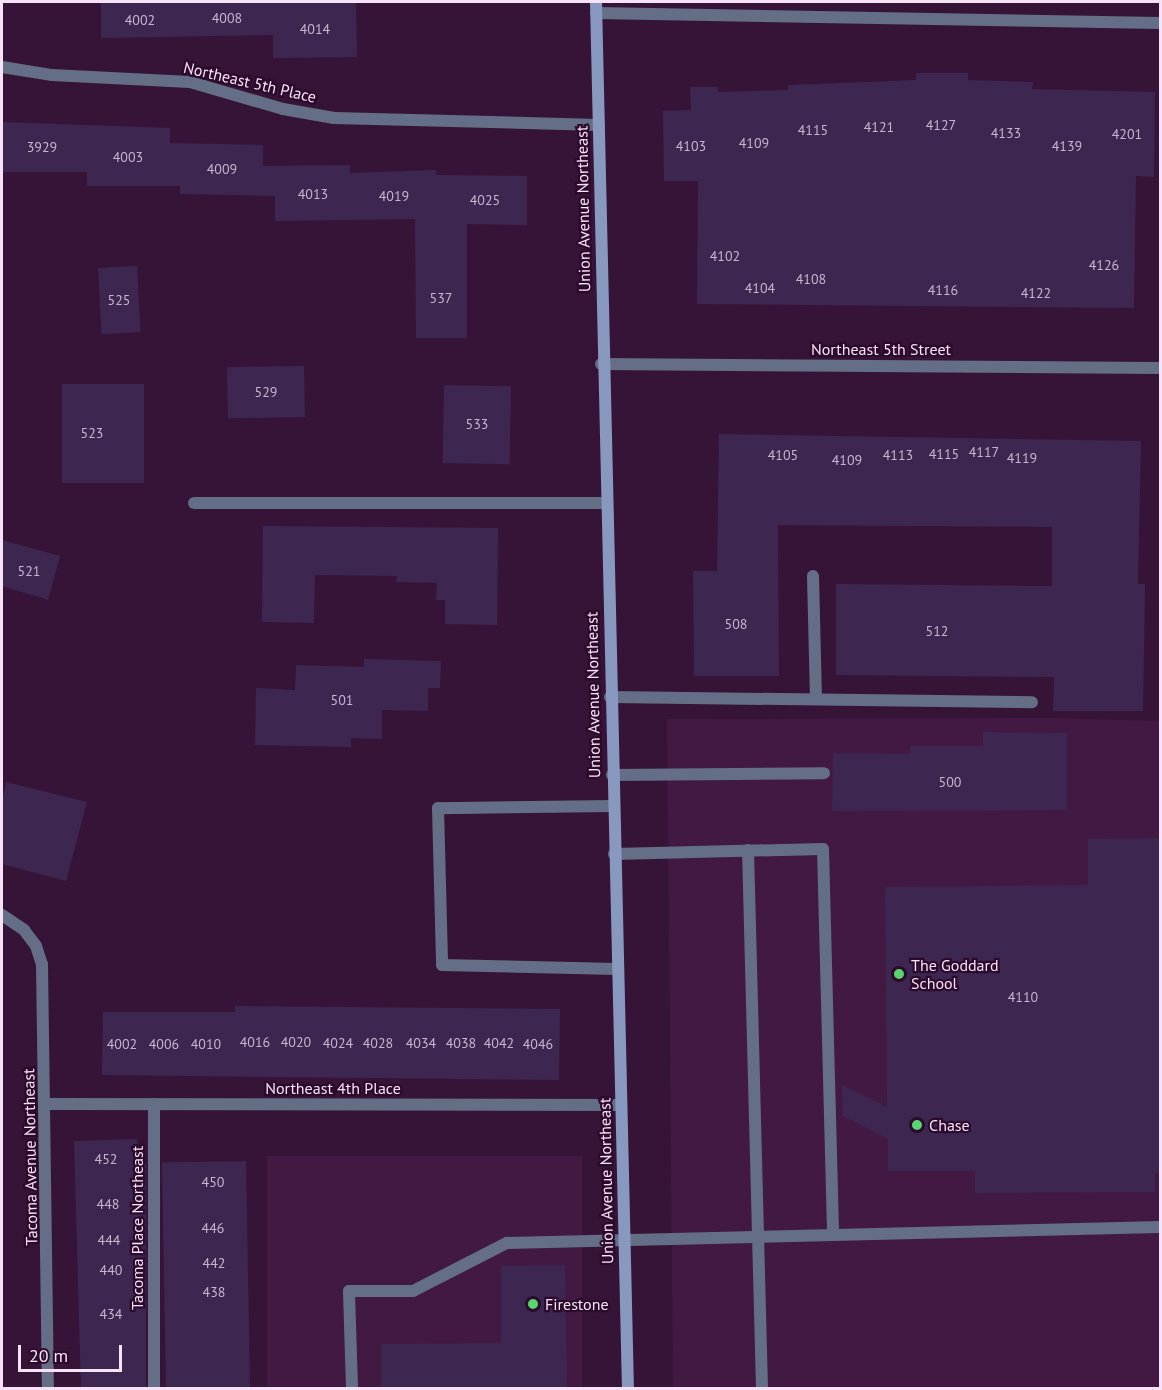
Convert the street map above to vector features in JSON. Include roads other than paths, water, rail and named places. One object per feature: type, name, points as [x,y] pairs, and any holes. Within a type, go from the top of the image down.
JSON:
[{"type":"street","points":[[596,7],[1161,23]]},
{"type":"street","name":"Union Avenue Northeast","points":[[596,7],[605,503],[627,1389]]},
{"type":"street","name":"Northeast 5th Place","points":[[2,67],[52,75],[190,82],[283,109],[334,118],[599,125]]},
{"type":"street","name":"Northeast 5th Street","points":[[602,364],[1161,368]]},
{"type":"street","points":[[194,503],[605,503]]},
{"type":"street","points":[[813,576],[816,699]]},
{"type":"street","points":[[610,697],[1032,702]]},
{"type":"street","points":[[612,775],[824,773]]},
{"type":"street","points":[[613,806],[438,808],[442,965],[617,969]]},
{"type":"street","points":[[614,854],[823,849],[833,1235]]},
{"type":"street","points":[[748,850],[762,1389]]},
{"type":"street","name":"Tacoma Avenue Northeast","points":[[2,915],[24,930],[36,946],[42,964],[46,1104],[48,1389]]},
{"type":"street","name":"Northeast 4th Place","points":[[46,1104],[621,1105]]},
{"type":"street","name":"Tacoma Place Northeast","points":[[154,1104],[154,1389]]},
{"type":"street","points":[[352,1389],[349,1291],[413,1291],[507,1243],[1161,1227]]},
{"type":"place","name":"The Goddard School","points":[[899,974]]},
{"type":"place","name":"Chase","points":[[917,1125]]},
{"type":"place","name":"Firestone","points":[[533,1304]]}]
